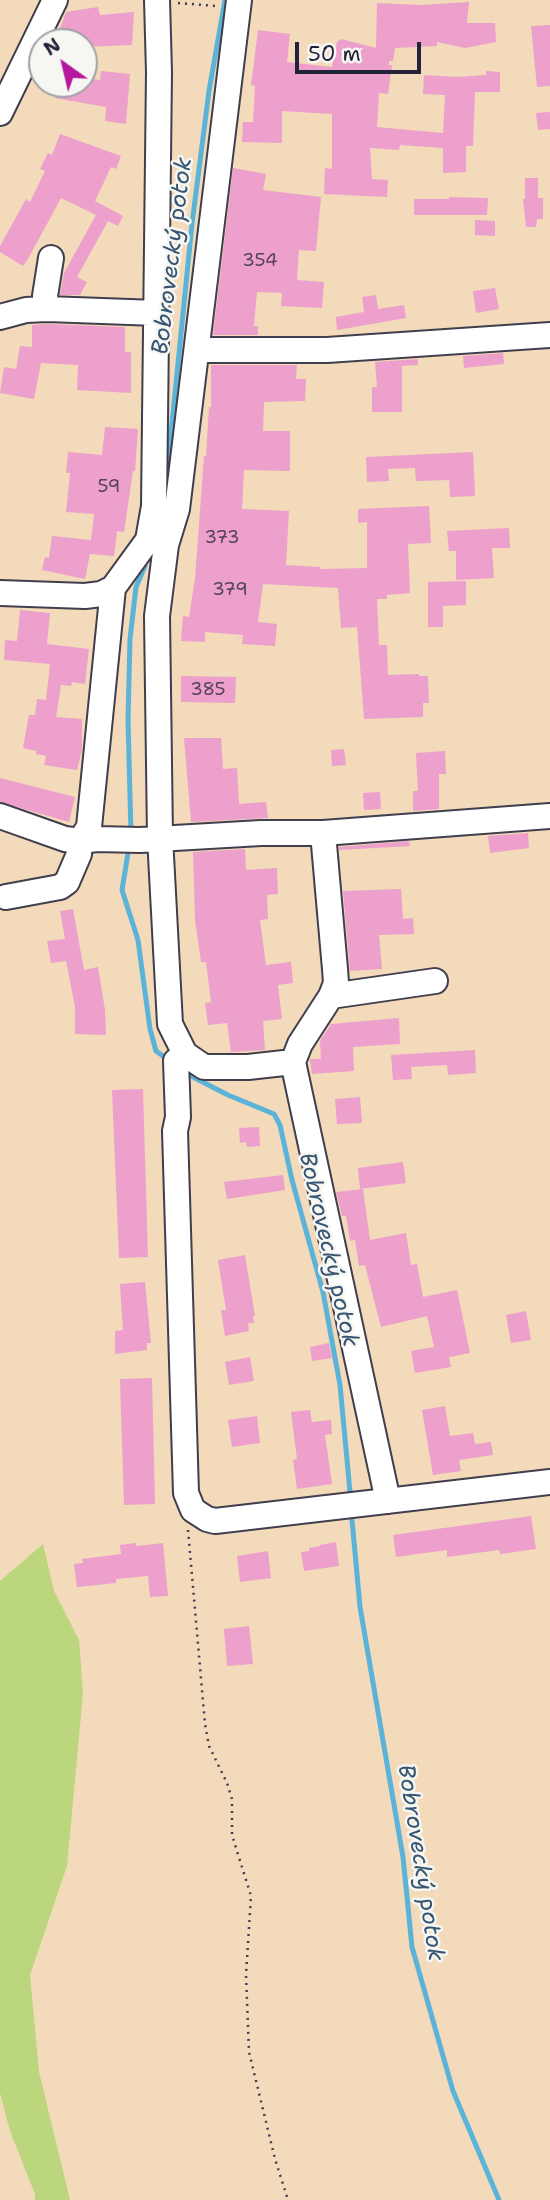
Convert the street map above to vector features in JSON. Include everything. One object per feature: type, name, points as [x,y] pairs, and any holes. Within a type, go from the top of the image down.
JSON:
[{"type":"street","points":[[0,113],[53,1]]},
{"type":"street","points":[[157,1],[154,506],[157,617],[139,839],[170,1024],[185,1054],[204,1067],[248,1067],[293,1062]]},
{"type":"street","points":[[0,593],[85,596],[101,594],[113,588],[157,542],[177,509],[197,350],[228,3]]},
{"type":"street","points":[[47,309],[45,296],[51,258]]},
{"type":"street","points":[[0,317],[26,310],[47,309],[157,313]]},
{"type":"street","points":[[197,350],[327,350],[550,335]]},
{"type":"street","points":[[6,897],[60,887],[67,883],[79,855],[80,841],[89,827],[113,588]]},
{"type":"street","points":[[0,816],[65,839],[80,841],[323,833],[550,816]]},
{"type":"street","points":[[323,833],[336,984],[300,1044],[293,1062],[388,1501]]},
{"type":"street","points":[[331,996],[435,981]]},
{"type":"street","points":[[185,1054],[176,1061],[178,1117],[175,1131],[186,1493],[189,1502],[201,1516],[215,1521],[550,1482]]},
{"type":"path","points":[[157,1],[228,3]]},
{"type":"path","points":[[189,1502],[190,1559],[205,1724],[209,1745],[232,1799],[232,1835],[251,1896],[246,1975],[249,2052],[275,2160],[288,2200]]},
{"type":"green space","points":[[43,1544],[54,1591],[79,1640],[83,1693],[67,1866],[30,1975],[39,2072],[70,2200],[35,2200],[10,2131],[0,2093],[0,1581]]},
{"type":"building","points":[[469,2],[467,23],[495,23],[496,42],[465,48],[437,42],[437,46],[395,48],[393,61],[389,61],[389,65],[392,65],[388,94],[379,93],[377,127],[443,133],[445,95],[423,94],[424,75],[457,77],[486,75],[486,71],[500,72],[500,92],[475,92],[473,146],[466,146],[466,172],[443,173],[443,148],[400,145],[399,150],[370,148],[372,179],[388,180],[387,197],[324,194],[325,168],[332,169],[332,114],[282,111],[282,143],[242,142],[243,122],[253,122],[255,86],[251,85],[258,30],[290,34],[287,62],[332,67],[337,42],[341,39],[376,48],[377,3],[421,5]]},
{"type":"building","points":[[98,7],[100,15],[134,12],[132,45],[98,46],[98,28],[60,28],[66,12]]},
{"type":"building","points":[[550,25],[550,86],[537,87],[531,26]]},
{"type":"building","points":[[101,71],[130,74],[126,124],[105,121],[106,107],[55,98],[98,98]]},
{"type":"building","points":[[550,112],[550,129],[538,130],[536,113]]},
{"type":"building","points":[[60,134],[121,156],[116,169],[111,167],[95,201],[123,216],[118,226],[108,221],[77,277],[87,282],[80,295],[60,295],[64,273],[96,215],[61,198],[23,266],[0,252],[0,246],[26,199],[30,202],[45,171],[40,169],[48,153],[52,155]]},
{"type":"building","points":[[233,168],[266,174],[263,190],[321,197],[316,251],[299,250],[297,280],[324,282],[322,308],[281,306],[282,293],[257,292],[254,326],[258,326],[258,335],[213,335]]},
{"type":"building","points":[[525,178],[538,178],[538,198],[543,198],[543,219],[537,219],[536,227],[526,227],[523,199]]},
{"type":"building","points":[[488,198],[487,215],[414,215],[414,199]]},
{"type":"building","points":[[475,220],[495,221],[495,236],[475,235]]},
{"type":"building","points":[[495,288],[499,309],[476,313],[473,291]]},
{"type":"building","points":[[376,295],[378,309],[404,305],[406,318],[337,330],[336,317],[364,312],[362,297]]},
{"type":"building","points":[[32,325],[125,327],[125,352],[131,352],[131,393],[77,390],[78,365],[41,363],[34,399],[0,393],[4,367],[16,369],[20,346],[32,347]]},
{"type":"building","points":[[503,353],[504,364],[464,368],[463,356]]},
{"type":"building","points":[[418,359],[418,365],[402,366],[402,412],[372,412],[372,387],[377,387],[375,362]]},
{"type":"building","points":[[211,365],[297,365],[296,379],[306,379],[305,401],[264,402],[263,431],[290,431],[290,471],[244,470],[242,509],[289,511],[286,565],[320,569],[367,568],[367,522],[358,523],[358,509],[429,506],[431,543],[408,544],[410,593],[387,595],[387,599],[377,599],[379,645],[387,645],[388,675],[428,676],[429,703],[423,703],[423,717],[364,719],[357,627],[341,628],[338,588],[263,584],[258,622],[277,624],[275,646],[242,644],[243,635],[205,632],[205,642],[181,641],[183,616],[189,617],[195,579],[204,456],[211,407]]},
{"type":"building","points":[[105,427],[138,429],[135,471],[124,532],[117,531],[114,556],[90,554],[85,579],[42,570],[45,557],[49,558],[52,536],[91,540],[94,514],[66,512],[70,473],[66,473],[68,452],[102,455]]},
{"type":"building","points":[[473,452],[475,496],[450,497],[449,480],[416,481],[415,468],[388,469],[389,481],[367,482],[366,457]]},
{"type":"building","points":[[509,528],[510,548],[492,548],[494,578],[456,580],[456,551],[449,551],[447,531]]},
{"type":"building","points":[[466,581],[466,605],[443,606],[443,627],[428,627],[428,582]]},
{"type":"building","points":[[20,610],[50,613],[47,644],[89,649],[85,684],[72,682],[71,686],[61,685],[56,717],[82,719],[82,749],[77,770],[44,765],[46,756],[23,748],[29,715],[35,715],[37,699],[46,700],[50,664],[4,660],[5,640],[17,641]]},
{"type":"building","points":[[181,676],[236,677],[235,703],[181,702]]},
{"type":"building","points":[[184,738],[221,738],[223,769],[237,768],[239,804],[266,802],[268,818],[191,822]]},
{"type":"building","points":[[344,749],[346,765],[332,766],[331,750]]},
{"type":"building","points":[[445,751],[446,774],[439,774],[439,809],[413,811],[413,791],[418,791],[416,753]]},
{"type":"building","points":[[0,778],[75,797],[69,822],[0,802]]},
{"type":"building","points":[[380,792],[381,809],[364,810],[363,793]]},
{"type":"building","points":[[528,833],[529,848],[490,853],[488,836]]},
{"type":"building","points":[[409,841],[410,846],[339,850],[339,847]]},
{"type":"building","points":[[245,849],[246,870],[277,868],[278,894],[267,895],[268,919],[260,920],[266,965],[291,962],[293,983],[278,985],[282,1019],[263,1021],[265,1050],[231,1052],[227,1023],[208,1025],[205,1003],[211,1002],[206,962],[201,962],[195,920],[193,852]]},
{"type":"building","points":[[401,889],[403,919],[413,918],[414,934],[379,935],[382,969],[350,971],[343,891]]},
{"type":"building","points":[[73,909],[84,970],[98,967],[106,1035],[75,1034],[75,1007],[66,961],[51,963],[47,941],[65,939],[60,911]]},
{"type":"building","points":[[399,1018],[400,1044],[353,1047],[354,1071],[312,1074],[310,1059],[321,1059],[320,1041],[331,1024]]},
{"type":"building","points":[[475,1050],[476,1073],[448,1075],[447,1065],[411,1067],[412,1079],[393,1080],[391,1055]]},
{"type":"building","points":[[143,1089],[148,1257],[119,1258],[112,1090]]},
{"type":"building","points":[[360,1097],[362,1123],[337,1124],[335,1099]]},
{"type":"building","points":[[259,1127],[260,1146],[247,1147],[246,1142],[240,1143],[239,1128]]},
{"type":"building","points":[[403,1162],[406,1183],[360,1189],[358,1168]]},
{"type":"building","points":[[283,1175],[285,1190],[227,1199],[224,1182]]},
{"type":"building","points":[[363,1189],[370,1240],[406,1233],[411,1265],[417,1264],[423,1297],[457,1290],[470,1353],[449,1357],[451,1367],[415,1373],[411,1351],[434,1347],[427,1316],[381,1327],[365,1265],[359,1266],[355,1240],[350,1241],[346,1216],[342,1216],[336,1192]]},
{"type":"building","points":[[245,1255],[254,1323],[248,1323],[249,1331],[225,1336],[221,1310],[226,1310],[218,1260]]},
{"type":"building","points":[[145,1282],[151,1343],[147,1343],[147,1350],[115,1354],[115,1331],[123,1330],[120,1284]]},
{"type":"building","points":[[526,1311],[531,1340],[511,1343],[506,1315]]},
{"type":"building","points":[[329,1343],[332,1358],[312,1361],[310,1347]]},
{"type":"building","points":[[250,1357],[254,1381],[229,1385],[225,1362]]},
{"type":"building","points":[[152,1378],[155,1504],[124,1505],[120,1379]]},
{"type":"building","points":[[445,1406],[450,1436],[473,1433],[475,1444],[491,1442],[493,1455],[459,1460],[461,1471],[433,1475],[422,1410]]},
{"type":"building","points":[[310,1410],[312,1422],[331,1420],[332,1434],[325,1435],[332,1484],[297,1489],[293,1460],[297,1459],[291,1412]]},
{"type":"building","points":[[257,1416],[260,1443],[232,1447],[228,1420]]},
{"type":"building","points":[[531,1516],[536,1549],[500,1554],[499,1550],[447,1557],[447,1550],[396,1557],[393,1535]]},
{"type":"building","points":[[336,1542],[339,1566],[304,1571],[301,1552]]},
{"type":"building","points":[[136,1543],[136,1546],[163,1543],[168,1596],[150,1597],[148,1576],[77,1587],[74,1564],[83,1563],[82,1559],[121,1554],[120,1545]]},
{"type":"building","points":[[268,1551],[271,1578],[240,1582],[237,1556]]},
{"type":"building","points":[[249,1626],[253,1664],[227,1666],[224,1629]]},
{"type":"waterway","name":"Bobrovecký potok","points":[[166,483],[192,224],[209,91],[225,0]]},
{"type":"waterway","name":"Bobrovecký potok","points":[[131,834],[128,720],[130,639],[136,587],[145,566]]},
{"type":"waterway","name":"Bobrovecký potok","points":[[129,847],[122,890],[138,940],[150,1029],[156,1051],[163,1056]]},
{"type":"waterway","name":"Bobrovecký potok","points":[[187,1074],[274,1114],[280,1125],[323,1292],[340,1385],[350,1492]]},
{"type":"waterway","name":"Bobrovecký potok","points":[[352,1520],[360,1607],[403,1857],[412,1947],[453,2091],[499,2200]]}]
